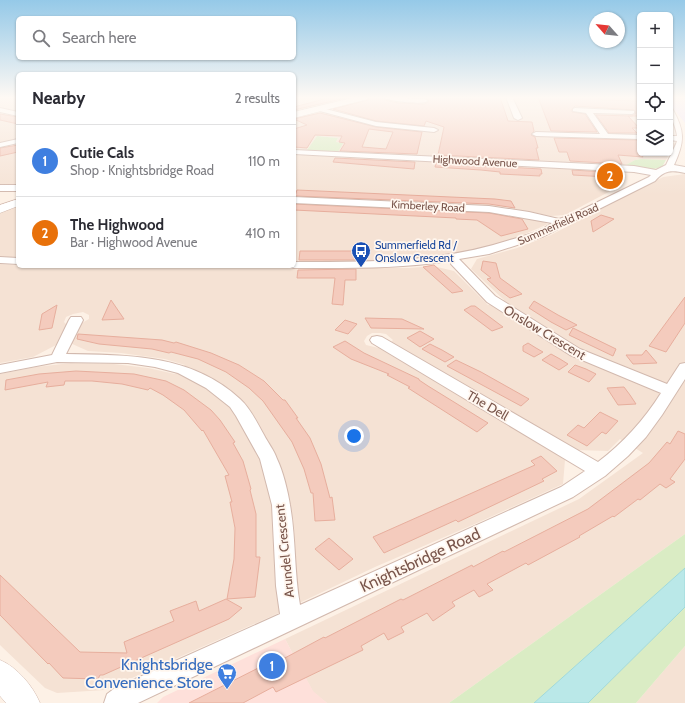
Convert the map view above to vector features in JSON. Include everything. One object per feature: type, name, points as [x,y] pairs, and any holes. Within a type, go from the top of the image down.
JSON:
[{"type":"street","points":[[603,130],[606,136]]},
{"type":"street","points":[[683,130],[684,143],[670,168],[685,170]]},
{"type":"street","points":[[536,134],[637,137]]},
{"type":"street","points":[[673,139],[684,143]]},
{"type":"street","points":[[0,145],[16,141]]},
{"type":"street","name":"Highwood Avenue","points":[[296,152],[625,169],[656,173]]},
{"type":"street","name":"Summerfield Road","points":[[296,265],[415,263],[485,252],[514,244],[538,235],[554,227],[560,222],[575,217],[648,180],[656,173],[670,168]]},
{"type":"street","points":[[0,188],[16,188]]},
{"type":"street","name":"Kimberley Road","points":[[296,200],[489,209],[529,215],[560,222]]},
{"type":"street","points":[[0,209],[16,203]]},
{"type":"street","points":[[0,260],[16,261]]},
{"type":"street","name":"Onslow Crescent","points":[[455,262],[491,300],[575,352],[670,391]]},
{"type":"street","points":[[57,358],[76,320]]},
{"type":"street","name":"The Dell","points":[[377,340],[599,471]]},
{"type":"street","name":"Arundel Crescent","points":[[0,369],[57,358],[128,360],[183,370],[211,385],[235,404],[244,413],[269,459],[281,505],[286,586],[292,620]]},
{"type":"street","name":"Knightsbridge Road","points":[[116,703],[124,697],[567,492],[599,471],[623,451],[643,430],[685,367]]},
{"type":"street","points":[[0,674],[25,703]]},
{"type":"shaded area","points":[[0,130],[16,130],[16,140],[0,144]]},
{"type":"shaded area","points":[[296,130],[599,130],[601,133],[599,134],[537,133],[538,136],[637,139],[637,156],[668,156],[666,160],[635,160],[624,166],[338,152],[342,143],[336,142],[338,138],[317,136],[307,150],[296,149]]},
{"type":"shaded area","points":[[607,130],[637,130],[637,136],[616,135],[609,133]]},
{"type":"shaded area","points":[[16,147],[16,186],[0,186],[0,152]]},
{"type":"shaded area","points":[[296,155],[593,169],[597,179],[620,186],[565,215],[551,216],[510,208],[478,205],[296,198]]},
{"type":"shaded area","points":[[685,174],[685,534],[449,703],[327,703],[313,692],[285,639],[579,499],[643,453],[620,439],[608,451],[576,450],[409,353],[391,342],[393,340],[386,334],[380,333],[372,333],[367,336],[364,341],[366,345],[383,349],[518,428],[565,460],[563,484],[375,567],[272,616],[105,690],[57,693],[45,688],[0,645],[0,374],[36,367],[71,363],[114,364],[148,368],[175,374],[185,365],[165,359],[121,353],[88,351],[70,343],[80,324],[89,319],[89,315],[83,312],[66,317],[64,322],[67,325],[56,345],[33,357],[0,363],[0,264],[16,265],[16,268],[410,268],[433,266],[454,271],[488,305],[504,300],[471,269],[477,259],[517,248],[551,235],[663,177]]},
{"type":"shaded area","points":[[296,203],[485,212],[538,220],[548,224],[509,241],[451,255],[385,261],[296,261]]},
{"type":"shaded area","points":[[16,205],[16,258],[0,256],[0,211]]},
{"type":"shaded area","points":[[285,639],[313,691],[327,703],[157,703],[163,697]]},
{"type":"shaded area","points":[[685,646],[685,703],[636,703]]},
{"type":"green space","points":[[317,136],[338,138],[336,142],[343,143],[338,152],[307,150]]},
{"type":"green space","points":[[635,160],[666,160],[662,167],[653,169],[624,166]]},
{"type":"green space","points":[[685,534],[685,568],[534,703],[449,703]]},
{"type":"green space","points":[[685,607],[685,646],[636,703],[588,703]]},
{"type":"water","points":[[685,568],[685,607],[588,703],[534,703]]},
{"type":"building","points":[[296,130],[369,130],[362,147],[386,149],[393,132],[375,130],[402,130],[422,132],[417,154],[340,151],[345,143],[339,142],[342,136],[315,135],[307,148],[296,147]]},
{"type":"building","points":[[443,130],[534,130],[531,135],[535,137],[539,160],[438,155]]},
{"type":"building","points":[[551,130],[596,130],[597,132],[551,131]]},
{"type":"building","points":[[607,130],[634,130],[637,133],[609,133]]},
{"type":"building","points":[[554,138],[637,140],[637,156],[643,157],[618,155],[622,164],[570,161],[567,152],[559,152]]},
{"type":"building","points":[[16,145],[16,152],[0,156],[0,148]]},
{"type":"building","points":[[335,158],[415,162],[414,169],[333,162]]},
{"type":"building","points":[[436,163],[541,169],[542,174],[540,174],[540,176],[500,174],[500,172],[435,167]]},
{"type":"building","points":[[572,170],[621,173],[624,178],[573,175]]},
{"type":"building","points":[[297,190],[495,199],[511,201],[515,208],[489,204],[296,196]]},
{"type":"building","points":[[296,204],[489,213],[522,219],[528,229],[501,236],[477,220],[296,210]]},
{"type":"building","points":[[601,215],[614,219],[593,232],[591,221]]},
{"type":"building","points":[[300,251],[355,251],[356,260],[299,260]]},
{"type":"building","points":[[483,261],[496,263],[500,278],[522,294],[510,298],[499,290],[487,279],[491,278],[481,270]]},
{"type":"building","points":[[434,265],[463,291],[452,293],[423,267]]},
{"type":"building","points":[[356,269],[356,280],[345,280],[343,305],[332,304],[335,278],[297,278],[298,270]]},
{"type":"building","points":[[685,297],[685,323],[666,352],[649,346]]},
{"type":"building","points":[[111,300],[124,319],[102,320]]},
{"type":"building","points":[[534,301],[577,325],[566,330],[551,322],[529,308]]},
{"type":"building","points":[[57,305],[52,328],[39,330],[42,314]]},
{"type":"building","points":[[471,306],[475,306],[503,327],[492,331],[464,310]]},
{"type":"building","points":[[365,318],[402,319],[424,329],[371,328]]},
{"type":"building","points":[[345,320],[357,324],[348,334],[335,330]]},
{"type":"building","points":[[573,328],[616,349],[613,356],[569,335]]},
{"type":"building","points":[[420,331],[434,339],[420,347],[407,338]]},
{"type":"building","points":[[78,334],[176,342],[211,353],[239,365],[264,381],[283,400],[285,400],[310,438],[321,464],[330,498],[332,497],[335,520],[315,521],[313,493],[311,493],[304,469],[292,442],[263,401],[249,388],[226,372],[198,359],[152,349],[99,344],[77,339]]},
{"type":"building","points":[[345,341],[364,353],[419,379],[488,423],[477,432],[408,388],[410,387],[387,375],[389,374],[351,359],[333,347]]},
{"type":"building","points":[[528,343],[543,352],[534,357],[523,351],[523,346]]},
{"type":"building","points":[[430,344],[454,357],[445,362],[422,349]]},
{"type":"building","points":[[646,350],[657,363],[633,364],[626,355],[642,355]]},
{"type":"building","points":[[551,354],[568,364],[559,370],[542,360]]},
{"type":"building","points":[[456,360],[529,399],[521,406],[447,366]]},
{"type":"building","points":[[575,365],[596,374],[589,382],[568,372]]},
{"type":"building","points":[[76,371],[134,374],[166,381],[184,390],[211,410],[220,420],[235,442],[233,443],[243,461],[256,514],[256,557],[260,557],[255,597],[227,599],[234,559],[235,528],[230,502],[232,502],[225,476],[229,475],[203,430],[202,431],[184,410],[150,388],[148,390],[122,384],[92,381],[65,381],[64,385],[46,387],[48,382],[5,390],[6,380],[39,374]]},
{"type":"building","points":[[624,387],[636,404],[618,405],[607,388]]},
{"type":"building","points":[[600,412],[618,421],[606,434],[602,432],[587,446],[567,435],[578,425],[584,428]]},
{"type":"building","points":[[678,431],[685,434],[685,459],[670,479],[675,482],[666,488],[660,484],[640,500],[638,499],[614,517],[613,516],[579,536],[580,537],[528,565],[526,563],[487,584],[493,590],[479,597],[474,590],[452,602],[455,606],[433,621],[427,613],[401,627],[404,632],[388,640],[384,633],[361,646],[363,650],[276,692],[273,687],[243,703],[189,703],[282,656],[283,659],[401,599],[403,600],[472,565],[473,567],[503,551],[504,552],[588,509],[649,463],[667,442],[670,444]]},
{"type":"building","points":[[541,456],[557,471],[542,479],[544,481],[458,522],[456,520],[384,553],[373,537],[535,465],[531,461]]},
{"type":"building","points":[[329,538],[353,559],[339,570],[315,549]]},
{"type":"building","points":[[0,575],[80,652],[127,653],[124,642],[174,621],[170,611],[196,601],[199,611],[226,599],[242,608],[229,619],[100,675],[98,679],[63,678],[0,615]]},
{"type":"place","name":"The Highwood","points":[[610,176]]},
{"type":"place","name":"Summerfield Rd / Onslow Crescent","points":[[361,268]]},
{"type":"place","name":"Cutie Cals","points":[[272,666]]},
{"type":"place","name":"Knightsbridge Convenience Store","points":[[227,690]]}]
